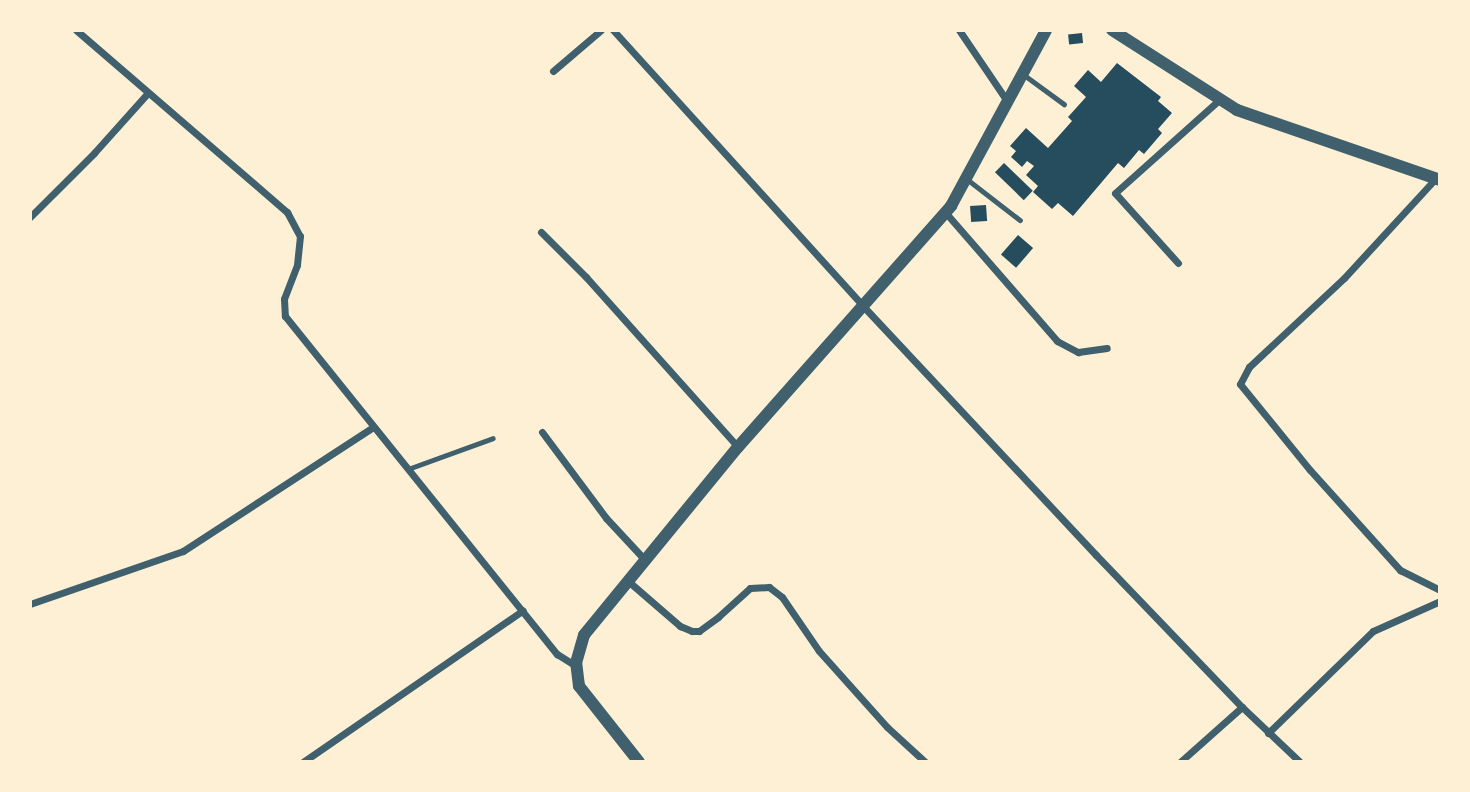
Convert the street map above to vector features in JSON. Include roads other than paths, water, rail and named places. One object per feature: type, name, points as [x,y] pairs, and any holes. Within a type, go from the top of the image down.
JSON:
[{"type":"street","points":[[76,30],[287,212],[296,224],[300,251],[284,299],[285,316],[557,654],[576,666]]},
{"type":"street","points":[[553,71],[601,30]]},
{"type":"street","points":[[613,30],[863,306],[1242,707],[1300,762]]},
{"type":"street","points":[[959,30],[1007,102]]},
{"type":"street","points":[[639,762],[587,698],[577,679],[576,666],[584,635],[738,447],[945,212],[967,178],[1046,30]]},
{"type":"street","points":[[1112,30],[1219,100],[1258,119],[1438,179],[1344,278],[1249,367],[1240,384],[1310,470],[1400,569],[1440,590]]},
{"type":"street","points":[[30,217],[94,153],[147,93]]},
{"type":"street","points":[[1178,263],[1115,193],[1219,100]]},
{"type":"street","points":[[945,212],[1057,341],[1079,352],[1107,348]]},
{"type":"street","points":[[541,232],[586,277],[738,447]]},
{"type":"street","points":[[30,604],[183,551],[373,427]]},
{"type":"street","points":[[542,432],[606,518],[645,559]]},
{"type":"street","points":[[628,581],[680,626],[692,631],[699,631],[718,617],[750,588],[769,587],[782,597],[818,650],[887,727],[925,762]]},
{"type":"street","points":[[1269,733],[1373,631],[1440,601]]},
{"type":"street","points":[[303,762],[523,610]]},
{"type":"street","points":[[1180,762],[1242,707]]},
{"type":"lane","points":[[1023,74],[1064,104]]},
{"type":"lane","points":[[967,178],[1020,220]]},
{"type":"lane","points":[[407,469],[493,438]]}]
